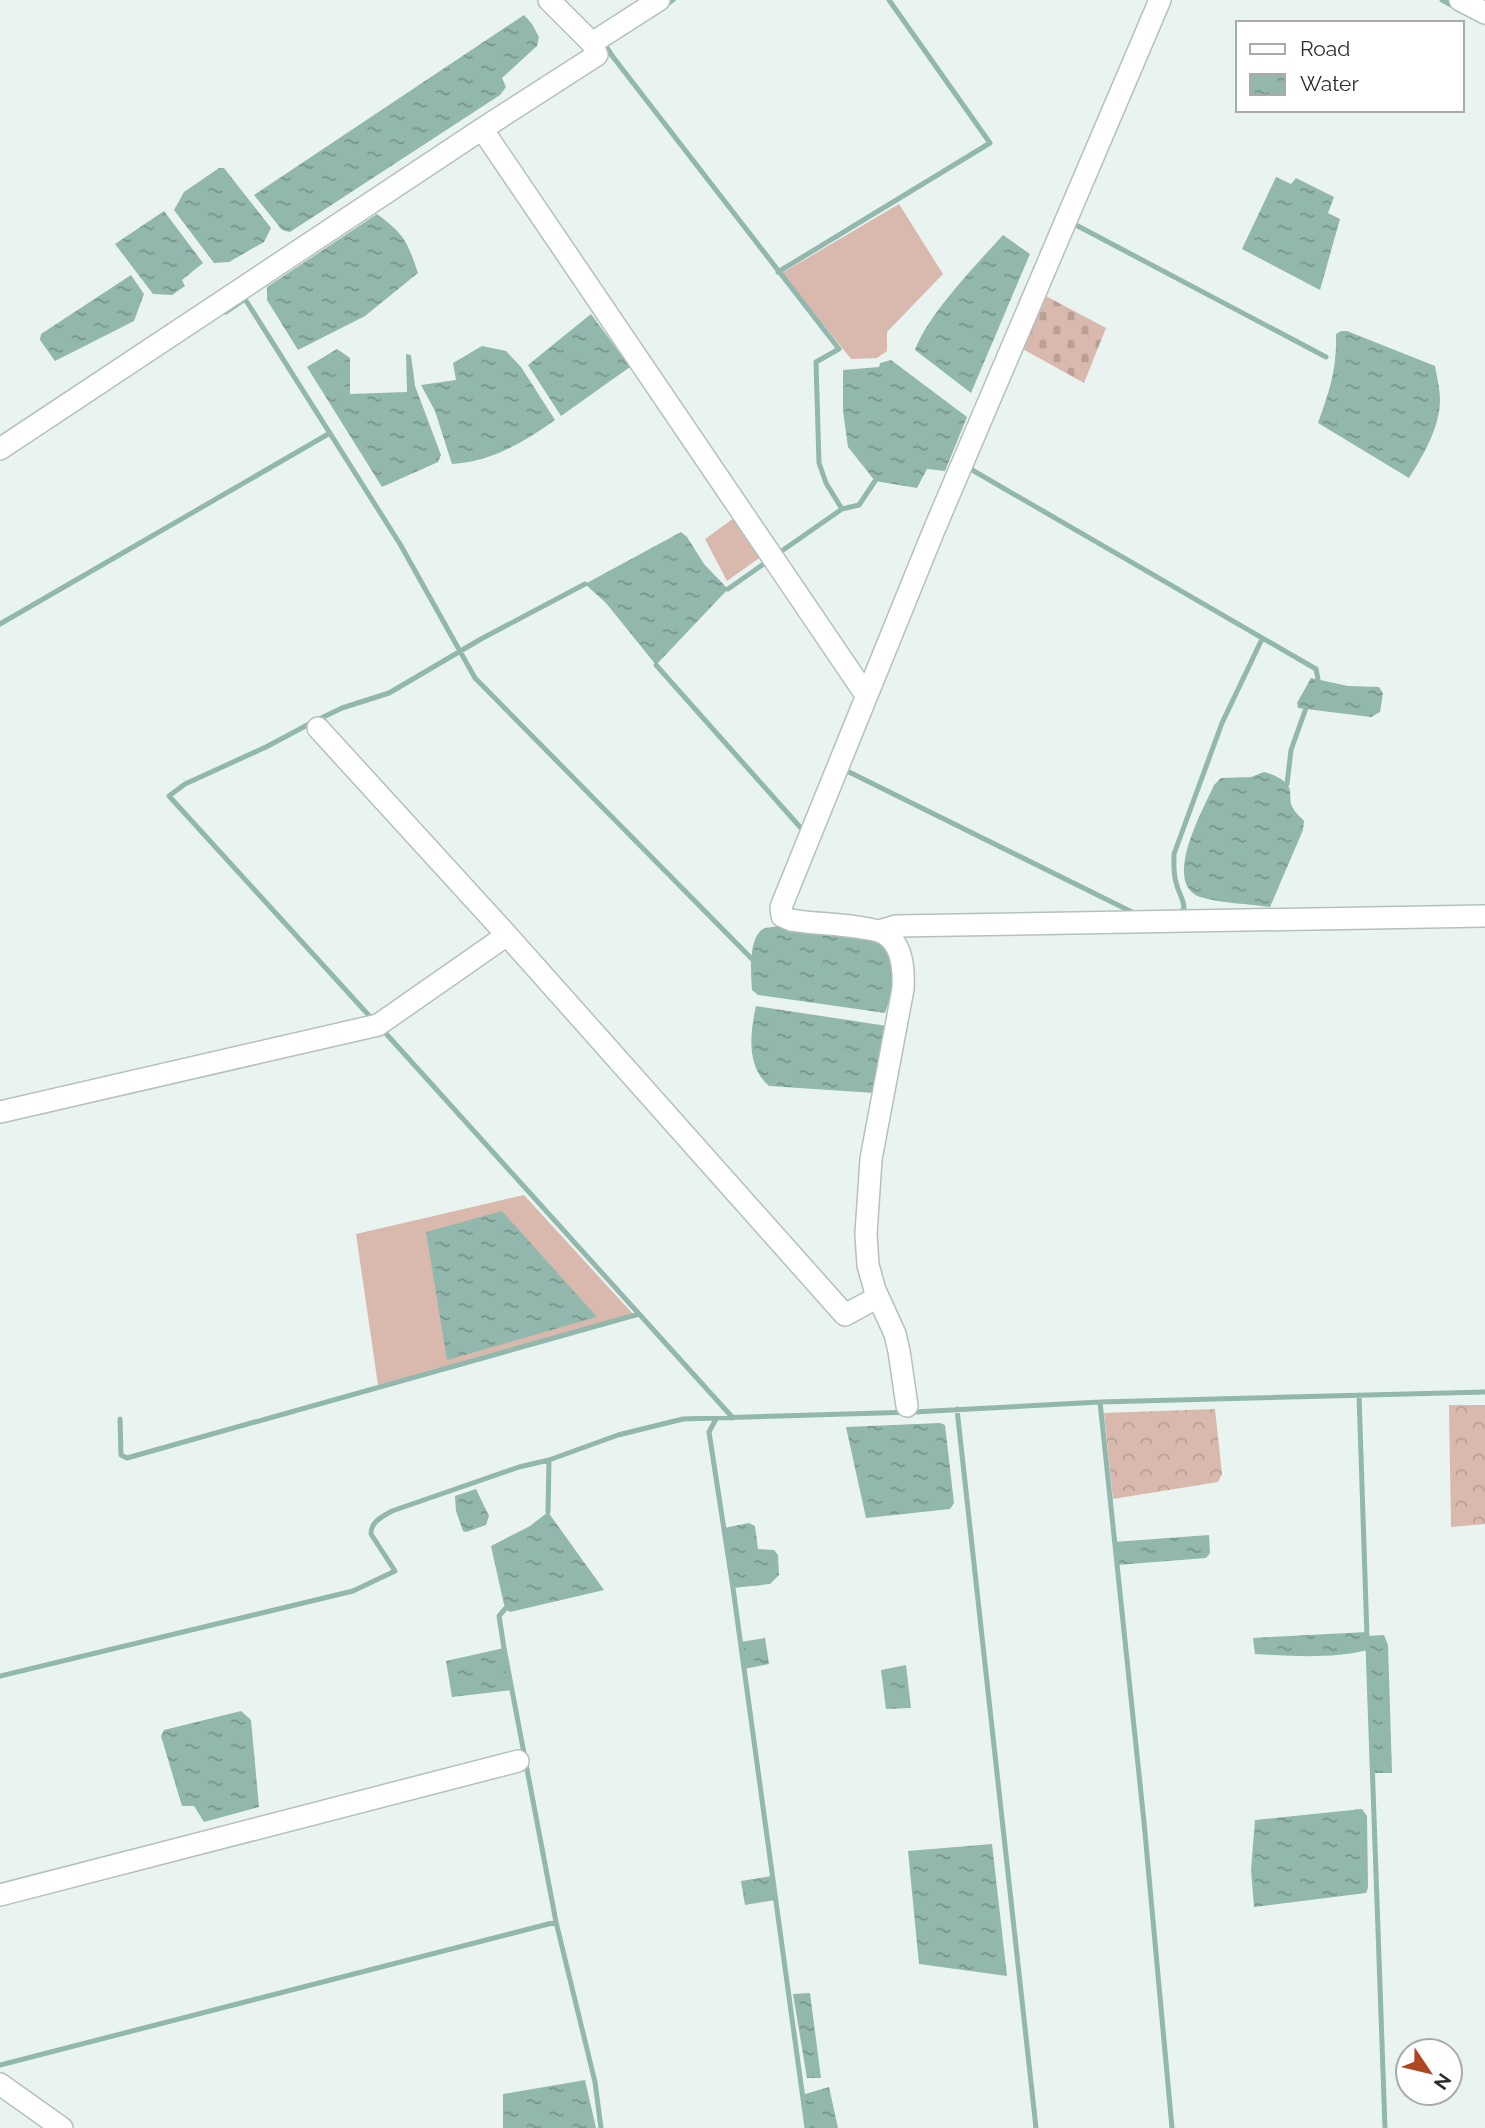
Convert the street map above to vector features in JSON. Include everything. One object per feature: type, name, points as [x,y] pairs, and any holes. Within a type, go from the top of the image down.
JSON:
[{"type":"street","points":[[0,449],[597,55],[592,43],[550,0]]},
{"type":"street","points":[[592,43],[659,0]]},
{"type":"street","points":[[1160,0],[866,695],[782,900],[780,912],[791,920],[879,931],[896,926],[1485,916]]},
{"type":"street","points":[[1460,0],[1485,13]]},
{"type":"street","points":[[482,129],[866,695]]},
{"type":"street","points":[[318,728],[507,935],[845,1315],[878,1297]]},
{"type":"street","points":[[879,931],[892,940],[902,961],[904,975],[871,1159],[866,1234],[868,1265],[900,1351],[907,1406]]},
{"type":"street","points":[[0,1112],[366,1029],[388,1019],[507,935]]},
{"type":"street","points":[[0,1895],[518,1761]]},
{"type":"street","points":[[0,2084],[62,2128]]},
{"type":"green space","points":[[899,204],[943,274],[887,332],[887,351],[877,358],[851,359],[782,273]]},
{"type":"green space","points":[[1044,295],[1106,328],[1084,383],[1021,348]]},
{"type":"green space","points":[[734,518],[762,556],[727,581],[705,539]]},
{"type":"green space","points":[[524,1195],[633,1314],[378,1385],[356,1234]]},
{"type":"green space","points":[[1449,1405],[1485,1405],[1485,1524],[1451,1527]]},
{"type":"green space","points":[[1215,1409],[1222,1474],[1218,1482],[1113,1499],[1104,1413]]},
{"type":"water","points":[[524,15],[539,37],[537,46],[502,78],[506,87],[500,95],[290,232],[282,230],[254,195]]},
{"type":"water","points":[[219,168],[224,168],[271,228],[264,242],[229,262],[214,263],[174,210],[184,192]]},
{"type":"water","points":[[1276,177],[1291,184],[1296,178],[1334,197],[1328,213],[1340,219],[1320,290],[1242,249]]},
{"type":"water","points":[[164,211],[203,263],[182,280],[185,286],[172,295],[153,294],[115,244]]},
{"type":"water","points":[[377,214],[404,239],[418,273],[365,316],[298,350],[267,300],[267,287]]},
{"type":"water","points":[[1003,235],[1030,254],[971,393],[915,350],[942,305]]},
{"type":"water","points":[[131,275],[144,294],[134,321],[55,361],[40,340],[41,334]]},
{"type":"water","points":[[591,314],[630,367],[561,416],[528,365]]},
{"type":"water","points":[[1341,331],[1435,366],[1440,396],[1437,420],[1425,451],[1409,478],[1318,423],[1332,379],[1336,334]]},
{"type":"water","points":[[482,346],[506,351],[521,367],[555,420],[506,450],[480,459],[452,464],[435,411],[421,385],[456,380],[453,363]]},
{"type":"water","points":[[337,349],[350,358],[350,394],[407,392],[406,354],[411,355],[415,386],[441,455],[438,462],[382,487],[307,367]]},
{"type":"water","points":[[891,360],[967,417],[945,471],[927,469],[917,488],[875,481],[848,447],[843,411],[843,370],[879,367],[880,363]]},
{"type":"water","points":[[681,532],[704,564],[728,589],[656,665],[606,603],[585,584]]},
{"type":"water","points":[[1311,678],[1348,686],[1379,687],[1383,693],[1380,712],[1371,717],[1298,708],[1297,703]]},
{"type":"water","points":[[1264,772],[1287,784],[1292,806],[1304,821],[1303,830],[1270,907],[1200,897],[1189,889],[1184,877],[1185,861],[1195,827],[1214,785],[1221,778],[1251,777]]},
{"type":"water","points":[[780,926],[876,941],[888,956],[891,965],[891,995],[885,1013],[758,995],[752,990],[755,940],[763,929]]},
{"type":"water","points":[[756,1006],[887,1026],[875,1093],[769,1086],[756,1069],[753,1059],[751,1038]]},
{"type":"water","points":[[502,1211],[597,1317],[447,1360],[426,1232]]},
{"type":"water","points":[[940,1423],[945,1425],[954,1503],[950,1509],[866,1518],[846,1427]]},
{"type":"water","points":[[476,1489],[489,1516],[486,1525],[466,1532],[463,1531],[456,1511],[455,1496]]},
{"type":"water","points":[[548,1512],[604,1590],[510,1612],[505,1609],[491,1546],[530,1526]]},
{"type":"water","points":[[749,1523],[755,1526],[758,1549],[774,1550],[778,1555],[779,1575],[770,1584],[733,1588],[724,1528]]},
{"type":"water","points":[[1209,1535],[1210,1553],[1206,1558],[1117,1565],[1114,1542]]},
{"type":"water","points":[[1367,1632],[1368,1636],[1384,1635],[1388,1645],[1392,1773],[1372,1773],[1368,1650],[1326,1656],[1255,1654],[1253,1638]]},
{"type":"water","points":[[765,1638],[769,1664],[744,1669],[740,1642]]},
{"type":"water","points":[[504,1648],[512,1690],[452,1697],[446,1661]]},
{"type":"water","points":[[906,1665],[911,1708],[886,1709],[881,1670]]},
{"type":"water","points":[[241,1711],[251,1720],[259,1807],[204,1822],[194,1806],[182,1806],[161,1736],[164,1730]]},
{"type":"water","points":[[1362,1809],[1367,1816],[1366,1893],[1254,1907],[1251,1870],[1255,1820]]},
{"type":"water","points":[[992,1844],[1007,1976],[919,1964],[908,1851]]},
{"type":"water","points":[[772,1876],[775,1900],[745,1905],[741,1881]]},
{"type":"water","points":[[810,1993],[821,2078],[807,2078],[793,1994]]},
{"type":"water","points":[[585,2080],[596,2128],[503,2128],[503,2094]]},
{"type":"water","points":[[829,2087],[838,2128],[807,2128],[802,2095]]},
{"type":"waterway","points":[[664,6],[673,0]]},
{"type":"waterway","points":[[778,272],[990,143],[889,0]]},
{"type":"waterway","points":[[1442,0],[1455,7]]},
{"type":"waterway","points":[[609,42],[605,45],[613,57],[839,349],[816,362],[819,463],[826,483],[842,509]]},
{"type":"waterway","points":[[1074,224],[1326,357]]},
{"type":"waterway","points":[[226,312],[245,299],[400,544],[475,678],[752,959]]},
{"type":"waterway","points":[[0,624],[330,433]]},
{"type":"waterway","points":[[967,467],[1316,669],[1318,679]]},
{"type":"waterway","points":[[776,555],[842,509],[859,505],[875,481]]},
{"type":"waterway","points":[[728,589],[768,561]]},
{"type":"waterway","points":[[374,1021],[169,796],[185,784],[342,708],[389,693],[481,639],[585,584]]},
{"type":"waterway","points":[[1178,914],[1184,909],[1174,875],[1174,854],[1222,723],[1262,639]]},
{"type":"waterway","points":[[656,665],[800,827]]},
{"type":"waterway","points":[[1287,784],[1291,750],[1306,708]]},
{"type":"waterway","points":[[845,770],[1134,913]]},
{"type":"waterway","points":[[381,1028],[733,1418]]},
{"type":"waterway","points":[[120,1419],[121,1455],[127,1458],[639,1314]]},
{"type":"waterway","points":[[0,1676],[353,1591],[395,1571],[371,1534],[375,1523],[392,1511],[618,1435],[683,1419],[914,1412],[1100,1402],[1485,1392]]},
{"type":"waterway","points":[[1359,1395],[1367,1637]]},
{"type":"waterway","points":[[1100,1402],[1144,1822],[1172,2128]]},
{"type":"waterway","points":[[957,1409],[1036,2128]]},
{"type":"waterway","points":[[716,1419],[709,1432],[807,2128]]},
{"type":"waterway","points":[[548,1512],[549,1460]]},
{"type":"waterway","points":[[505,1609],[499,1616],[504,1648],[556,1922],[595,2082],[601,2128]]},
{"type":"waterway","points":[[1368,1647],[1385,2128]]},
{"type":"waterway","points":[[0,2065],[556,1922]]}]
